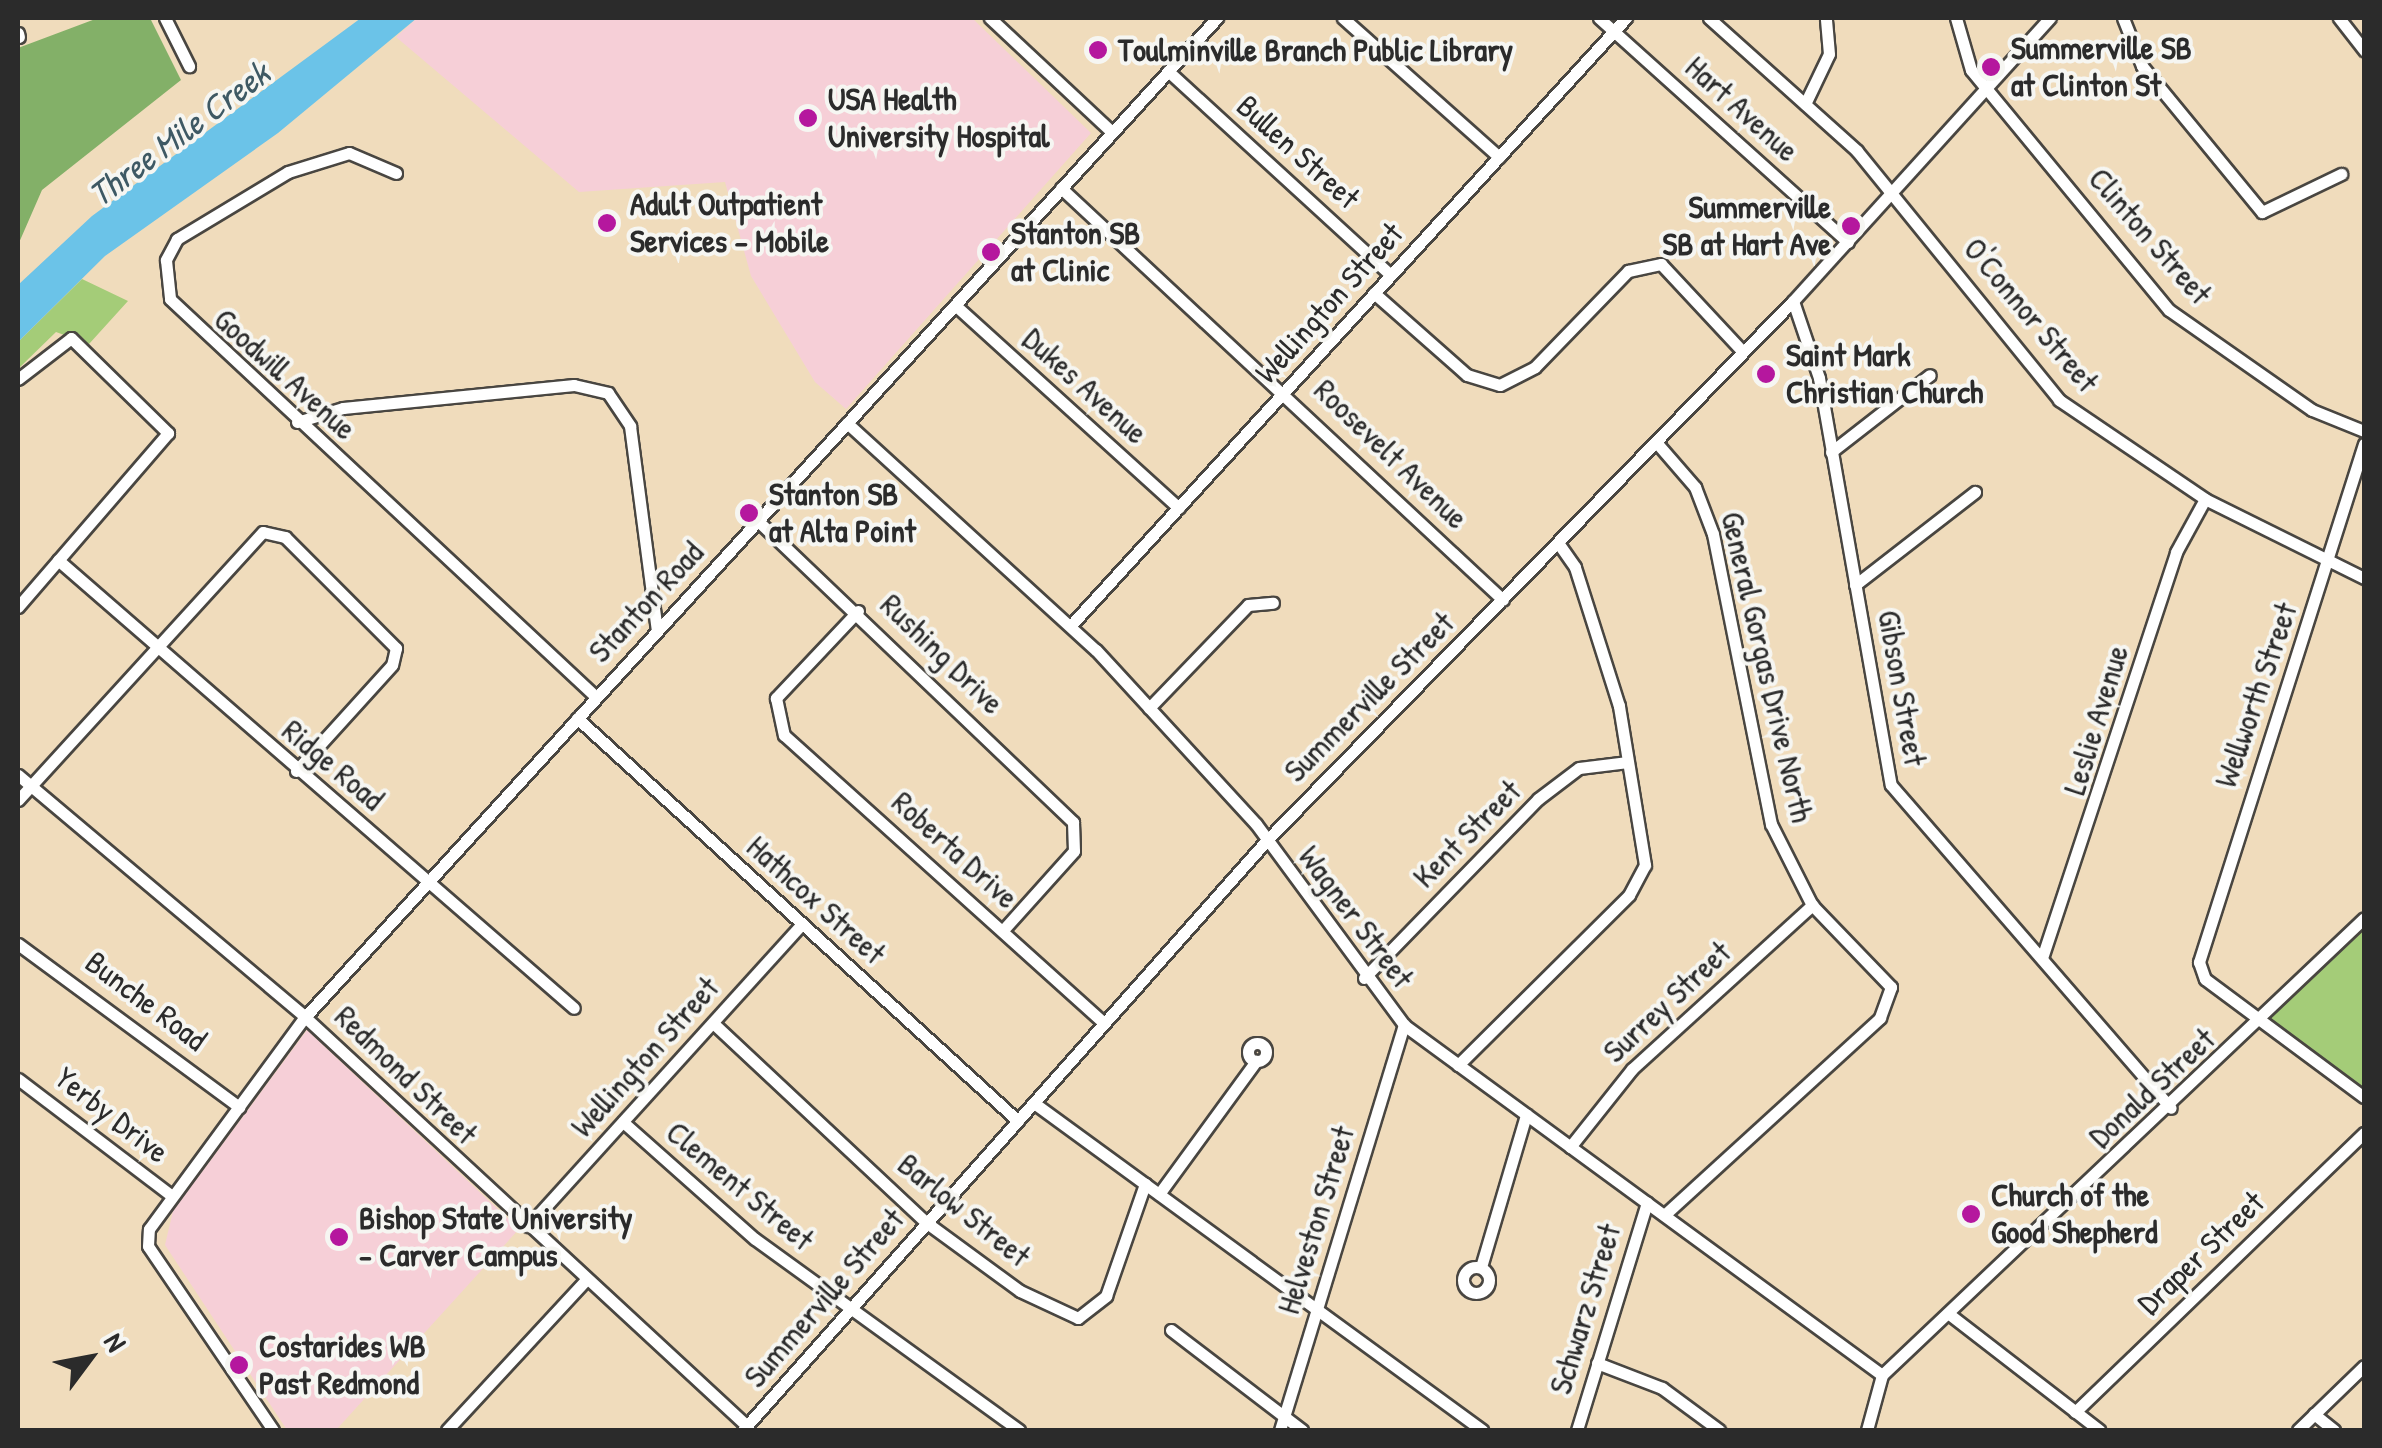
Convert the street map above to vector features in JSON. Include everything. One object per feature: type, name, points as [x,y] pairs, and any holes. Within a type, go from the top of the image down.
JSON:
[{"type":"street","points":[[165,18],[190,66]]},
{"type":"street","points":[[990,18],[1112,132]]},
{"type":"street","name":"Stanton Road","points":[[273,1430],[148,1246],[172,1196],[306,1017],[1217,18]]},
{"type":"street","points":[[1344,18],[1499,157]]},
{"type":"street","name":"Hart Avenue","points":[[1598,18],[1848,242]]},
{"type":"street","name":"Wellington Street","points":[[1072,624],[1626,18]]},
{"type":"street","name":"O'Connor Street","points":[[1708,18],[1805,104],[1892,192],[2058,400],[2205,499],[2331,558],[2364,578]]},
{"type":"street","points":[[1805,104],[1829,54],[1826,18]]},
{"type":"street","name":"Clinton Street","points":[[1956,18],[1963,58],[2169,310],[2312,410],[2364,430]]},
{"type":"street","name":"Summerville Street","points":[[745,1428],[1266,840],[1792,302],[2050,18]]},
{"type":"street","points":[[2123,18],[2142,66],[2262,212],[2341,174]]},
{"type":"street","points":[[2339,18],[2364,50]]},
{"type":"street","name":"Bullen Street","points":[[1168,71],[1391,274]]},
{"type":"street","name":"Goodwill Avenue","points":[[396,174],[368,155],[309,161],[200,222],[169,252],[166,286],[178,314],[596,697]]},
{"type":"street","name":"Roosevelt Avenue","points":[[1061,188],[1286,391],[1503,600]]},
{"type":"street","points":[[1374,293],[1468,374],[1500,385],[1520,382],[1628,271],[1661,264],[1743,352]]},
{"type":"street","name":"Gibson Street","points":[[1792,302],[1832,452],[1891,785],[2170,1108]]},
{"type":"street","name":"Dukes Avenue","points":[[954,305],[1178,508]]},
{"type":"street","points":[[18,379],[71,338],[168,433],[18,608]]},
{"type":"street","points":[[1832,452],[1930,375]]},
{"type":"street","points":[[298,422],[343,408],[568,386],[608,394],[630,426],[657,631]]},
{"type":"street","name":"Wagner Street","points":[[847,422],[1072,624],[1266,840],[1364,978],[1404,1025],[1882,1375]]},
{"type":"street","name":"General Gorgas Drive North","points":[[1656,442],[1694,487],[1713,534],[1771,824],[1812,906],[1891,987],[1890,1000],[1664,1215]]},
{"type":"street","name":"Wellworth Street","points":[[2260,1023],[2205,979],[2199,962],[2331,558],[2364,444]]},
{"type":"street","points":[[1855,585],[1976,492]]},
{"type":"street","name":"Leslie Avenue","points":[[2042,958],[2176,552],[2205,499]]},
{"type":"street","name":"Rushing Drive","points":[[758,521],[858,612],[1080,833],[1003,930]]},
{"type":"street","points":[[18,800],[254,537],[272,532],[390,632],[396,648],[392,666],[296,771]]},
{"type":"street","points":[[1458,1065],[1630,896],[1646,865],[1628,762],[1575,567],[1558,543]]},
{"type":"street","name":"Ridge Road","points":[[58,560],[296,771],[574,1008]]},
{"type":"street","points":[[1149,708],[1248,605],[1273,602]]},
{"type":"street","name":"Roberta Drive","points":[[858,612],[776,698],[774,714],[784,735],[1104,1023]]},
{"type":"street","name":"Hathcox Street","points":[[577,718],[1018,1121]]},
{"type":"street","name":"Kent Street","points":[[1364,978],[1538,798],[1579,768],[1628,762]]},
{"type":"street","name":"Redmond Street","points":[[18,774],[306,1017],[745,1428]]},
{"type":"street","name":"Surrey Street","points":[[1570,1146],[1632,1070],[1812,906]]},
{"type":"street","name":"Donald Street","points":[[1882,1375],[2260,1023],[2364,918]]},
{"type":"street","name":"Wellington Street","points":[[528,1226],[802,924]]},
{"type":"street","name":"Bunche Road","points":[[18,944],[238,1106]]},
{"type":"street","name":"Barlow Street","points":[[714,1022],[927,1223],[1020,1291],[1078,1318],[1106,1296],[1145,1184]]},
{"type":"street","points":[[2260,1023],[2364,1097]]},
{"type":"street","name":"Helveston Street","points":[[1280,1430],[1404,1025]]},
{"type":"street","points":[[1158,1194],[1256,1061]]},
{"type":"street","name":"Yerby Drive","points":[[18,1079],[172,1196]]},
{"type":"street","points":[[1034,1103],[1482,1430]]},
{"type":"street","points":[[1481,1267],[1526,1115]]},
{"type":"street","name":"Clement Street","points":[[624,1122],[850,1308],[1019,1430]]},
{"type":"street","name":"Draper Street","points":[[2075,1412],[2364,1133]]},
{"type":"street","name":"Schwarz Street","points":[[1577,1430],[1647,1203]]},
{"type":"street","points":[[447,1430],[587,1279]]},
{"type":"street","points":[[1948,1314],[2099,1430]]},
{"type":"street","points":[[1172,1330],[1302,1430]]},
{"type":"street","points":[[1598,1363],[1662,1388],[1719,1430]]},
{"type":"street","points":[[2298,1430],[2364,1366]]},
{"type":"street","points":[[1867,1430],[1882,1375]]},
{"type":"street","points":[[2314,1414],[2334,1430]]},
{"type":"shaded area","points":[[417,18],[972,18],[1091,133],[846,409],[815,382],[751,276],[725,182],[579,192],[396,37]]},
{"type":"shaded area","name":"Bishop State University - Carver Campus","points":[[307,1030],[519,1229],[336,1430],[287,1430],[165,1245],[173,1211]]},
{"type":"green space","points":[[98,18],[150,18],[181,80],[42,190],[18,245],[18,48]]},
{"type":"green space","points":[[82,279],[128,301],[89,344],[56,332],[18,369],[18,342]]},
{"type":"green space","points":[[2364,922],[2364,1096],[2265,1022]]},
{"type":"water","points":[[361,18],[417,18],[278,133],[105,256],[18,342],[18,285],[92,216]]},
{"type":"place","name":"Toulminville Branch Public Library","points":[[1098,50]]},
{"type":"place","name":"Summerville SB at Clinton St","points":[[1991,67]]},
{"type":"place","name":"USA Health University Hospital","points":[[808,118]]},
{"type":"place","name":"Adult Outpatient Services – Mobile","points":[[607,223]]},
{"type":"place","name":"Summerville SB at Hart Ave","points":[[1851,226]]},
{"type":"place","name":"Stanton SB at Clinic","points":[[991,252]]},
{"type":"place","name":"Saint Mark Christian Church","points":[[1766,374]]},
{"type":"place","name":"Stanton SB at Alta Point","points":[[749,513]]},
{"type":"place","name":"Church of the Good Shepherd","points":[[1971,1214]]},
{"type":"place","name":"Bishop State University - Carver Campus","points":[[339,1237]]},
{"type":"place","name":"Costarides WB Past Redmond","points":[[239,1365]]},
{"type":"water label","name":"Three Mile Creek","points":[[179,134]]}]
